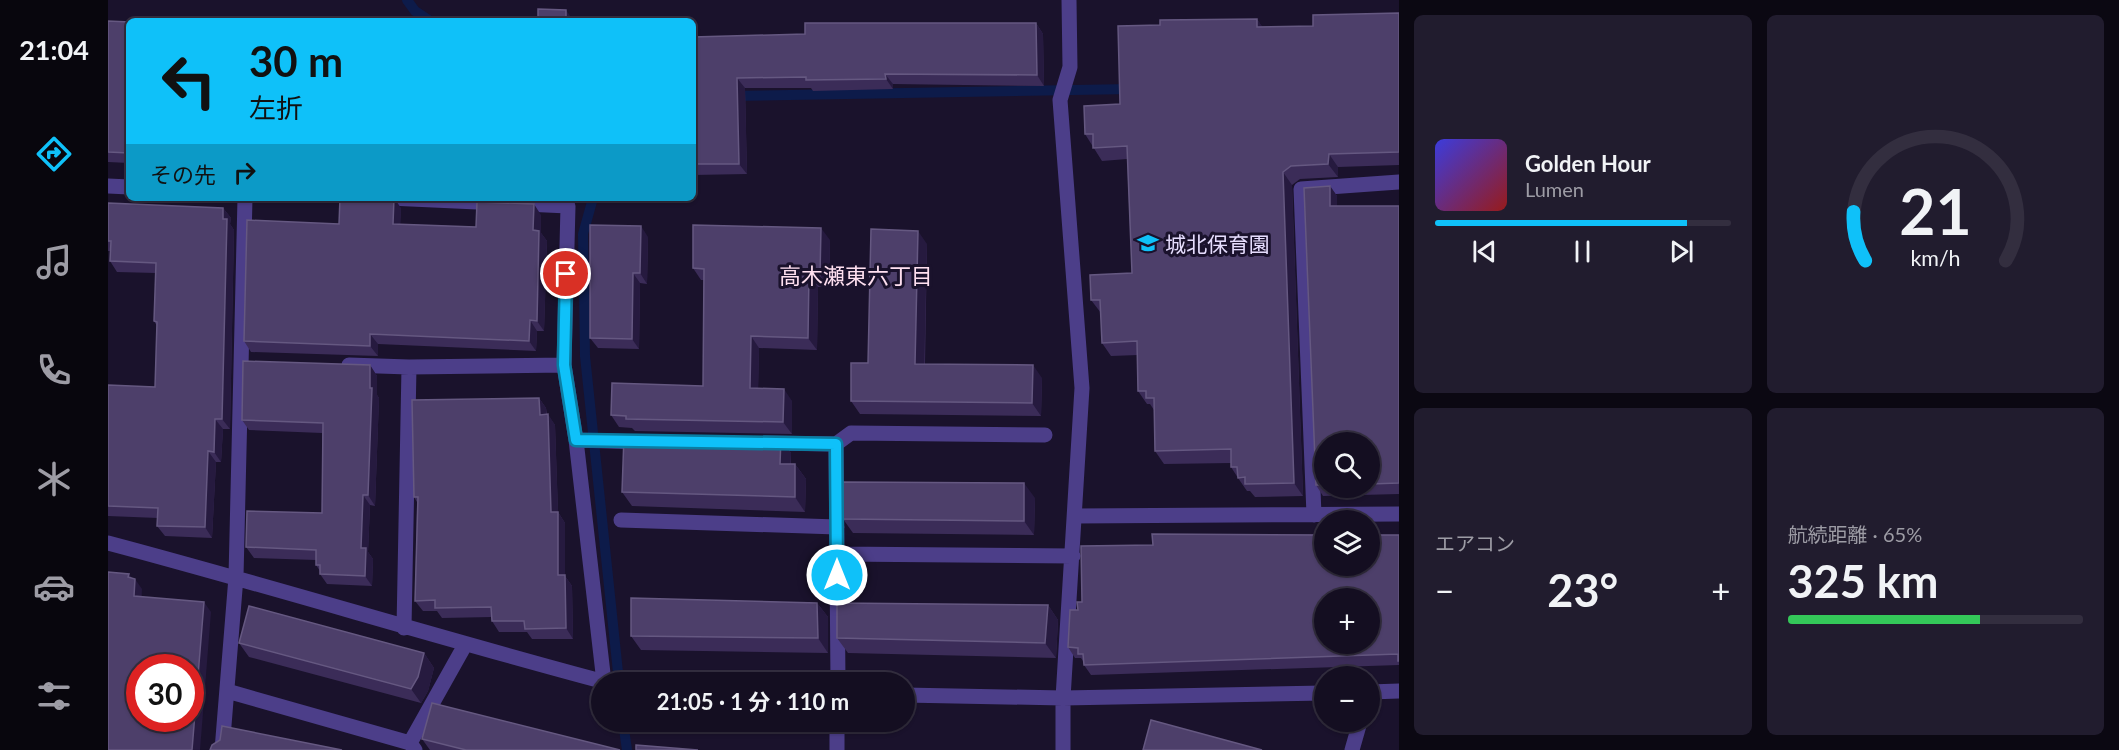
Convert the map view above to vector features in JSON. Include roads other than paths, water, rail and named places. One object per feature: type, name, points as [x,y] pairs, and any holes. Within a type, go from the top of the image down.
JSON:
[{"type":"street","points":[[1063,750],[1063,698],[1082,388],[1060,100],[1070,67],[1069,0]]},
{"type":"street","points":[[1075,516],[1314,515],[1301,189],[1399,182]]},
{"type":"street","points":[[108,186],[126,187]]},
{"type":"street","points":[[222,750],[236,577],[248,362],[245,201]]},
{"type":"street","points":[[456,201],[568,206],[564,365],[576,440],[603,672]]},
{"type":"street","points":[[338,365],[409,367],[564,365]]},
{"type":"street","points":[[404,628],[409,367]]},
{"type":"street","points":[[755,443],[836,444],[851,433],[1045,435]]},
{"type":"street","points":[[576,440],[662,442]]},
{"type":"street","points":[[836,444],[838,672]]},
{"type":"street","points":[[1380,514],[1399,514]]},
{"type":"street","points":[[621,520],[837,527]]},
{"type":"street","points":[[108,543],[236,577],[404,628],[591,679]]},
{"type":"street","points":[[837,554],[1073,556]]},
{"type":"street","points":[[227,691],[412,746],[465,645]]},
{"type":"street","points":[[1380,692],[1399,691]]},
{"type":"street","points":[[915,696],[1063,698],[1314,693]]},
{"type":"street","points":[[837,732],[837,750]]},
{"type":"street","points":[[1352,750],[1357,732]]},
{"type":"waterway","points":[[407,0],[415,11],[426,18]]},
{"type":"waterway","points":[[730,96],[1132,89]]},
{"type":"waterway","points":[[592,201],[583,234],[585,356],[618,672]]},
{"type":"waterway","points":[[624,732],[627,750]]},
{"type":"place","name":"城北保育園","points":[[1148,243]]},
{"type":"district","name":"高木瀬東六丁目","points":[[856,275]]}]
